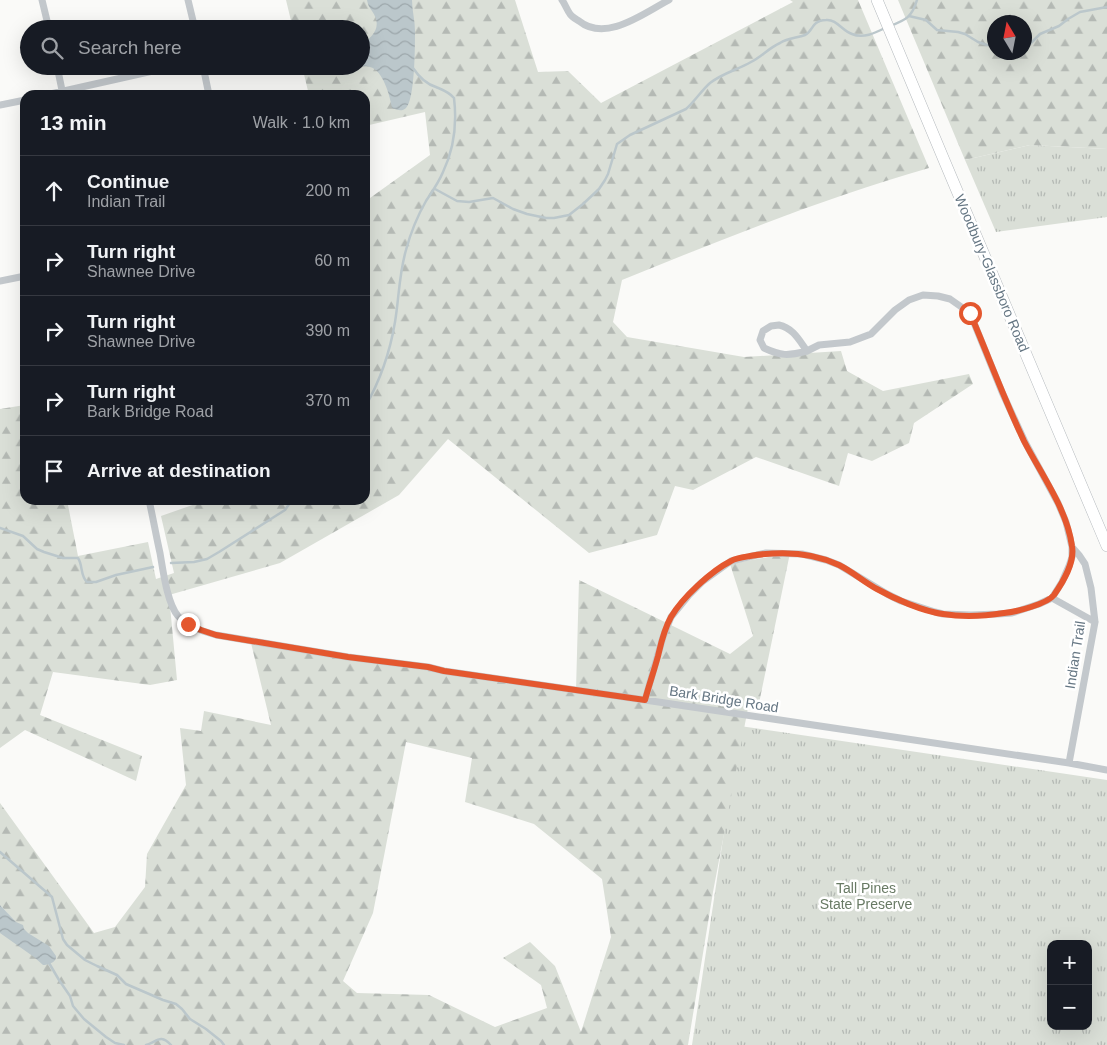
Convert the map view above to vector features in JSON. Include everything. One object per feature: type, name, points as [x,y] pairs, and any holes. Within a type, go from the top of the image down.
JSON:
[{"type":"main road","name":"Woodbury-Glassboro Road","points":[[877,0],[1107,546]]},
{"type":"street","points":[[42,0],[46,20]]},
{"type":"street","points":[[188,0],[193,20]]},
{"type":"street","points":[[562,0],[571,15],[584,25],[596,29],[610,29],[626,23],[669,0]]},
{"type":"street","points":[[59,75],[62,90]]},
{"type":"street","points":[[75,90],[138,75]]},
{"type":"street","points":[[205,75],[208,90]]},
{"type":"street","points":[[0,105],[20,101]]},
{"type":"street","points":[[0,282],[20,277]]},
{"type":"street","name":"Indian Trail","points":[[807,351],[786,326],[772,326],[763,331],[760,340],[764,348],[783,355],[807,351],[818,345],[850,342],[870,334],[895,310],[909,300],[923,295],[948,298],[970,313],[1009,409],[1058,503],[1066,522],[1072,547],[1085,564],[1091,588],[1095,622],[1069,763]]},
{"type":"street","name":"Bark Bridge Road","points":[[150,505],[163,574],[172,606],[188,624],[216,635],[348,657],[428,667],[462,674],[1107,770]]},
{"type":"street","points":[[645,700],[663,637],[671,617],[688,595],[732,560],[766,553],[802,554],[839,565],[901,601],[943,614],[998,614],[1039,604],[1052,598],[1069,566],[1072,557],[1072,547]]},
{"type":"street","points":[[1052,598],[1095,622]]},
{"type":"green space","points":[[286,0],[515,0],[538,72],[568,71],[601,103],[793,2],[790,0],[858,0],[929,168],[812,206],[622,280],[613,322],[627,337],[744,357],[841,351],[847,371],[883,391],[969,374],[973,384],[914,423],[909,443],[872,461],[848,453],[839,486],[756,457],[693,490],[675,486],[657,535],[589,553],[448,439],[399,495],[280,563],[169,595],[177,680],[150,685],[53,672],[40,715],[142,756],[136,781],[25,730],[0,748],[0,409],[20,406],[20,505],[68,505],[78,556],[148,542],[156,579],[174,573],[161,516],[192,505],[370,505],[370,198],[430,155],[425,112],[370,125],[370,90],[308,90],[304,75],[370,75],[370,20],[291,20]]},
{"type":"green space","points":[[898,0],[1107,0],[1107,149],[1030,145],[965,160]]},
{"type":"green space","points":[[1030,145],[1107,149],[1107,217],[996,232],[965,160]]},
{"type":"green space","points":[[790,553],[758,708],[748,708],[713,892],[688,1045],[0,1045],[0,921],[52,962],[0,905],[0,803],[94,933],[115,927],[145,887],[147,854],[186,785],[180,728],[201,731],[204,711],[271,725],[251,643],[576,690],[579,580],[730,654],[753,636],[730,564]],"holes":[[[406,742],[472,758],[465,802],[534,824],[602,879],[611,937],[581,1032],[555,966],[530,942],[503,958],[541,985],[547,1008],[495,1027],[429,995],[357,993],[343,981],[373,913]]]},
{"type":"green space","name":"Tall Pines State Preserve","points":[[740,726],[1107,780],[1107,1045],[692,1045]]},
{"type":"water","points":[[367,0],[412,0],[415,31],[414,71],[409,103],[403,110],[392,108],[390,97],[382,78],[375,69],[370,67],[370,38],[375,31],[377,22]]},
{"type":"water","points":[[0,905],[16,922],[23,925],[28,933],[49,946],[56,956],[54,961],[43,965],[0,933]]},
{"type":"waterway","points":[[890,26],[908,17],[917,0]]},
{"type":"waterway","points":[[1032,42],[1040,34],[1059,26],[1080,12],[1107,7]]},
{"type":"waterway","points":[[909,16],[926,20],[937,30],[965,34],[987,45]]},
{"type":"waterway","points":[[435,189],[457,201],[469,202],[493,198],[527,214],[546,218],[569,215],[599,189],[608,174],[617,144],[630,135],[686,109],[710,83],[725,74],[755,60],[783,41],[805,35],[817,22],[830,20],[848,32],[860,36],[865,36],[885,28]]},
{"type":"waterway","points":[[370,397],[380,377],[390,344],[406,250],[417,219],[447,163],[454,136],[454,98],[446,91],[426,82],[413,68]]},
{"type":"waterway","points":[[171,563],[194,562],[207,559],[285,510],[288,505]]},
{"type":"waterway","points":[[0,528],[23,536],[37,549],[44,552],[63,558],[78,558],[83,577],[87,582],[96,582],[116,575],[153,567]]},
{"type":"waterway","points":[[0,852],[52,897],[63,939],[67,945],[85,960],[117,975],[126,984],[176,1004],[190,1019],[206,1029],[224,1045]]},
{"type":"waterway","points":[[49,963],[70,996],[73,1006],[84,1019],[115,1043],[124,1045]]},
{"type":"waterway","points":[[146,1045],[158,1039],[167,1041],[171,1045]]},
{"type":"route","points":[[188,624],[216,635],[348,657],[428,667],[444,671],[645,700],[663,637],[671,617],[688,595],[702,582],[732,560],[747,556],[766,553],[786,553],[802,554],[826,560],[839,565],[864,582],[901,601],[943,614],[998,614],[1039,604],[1052,598],[1062,582],[1072,557],[1072,547],[1066,522],[1058,503],[1025,442],[1002,392],[970,313]]}]
